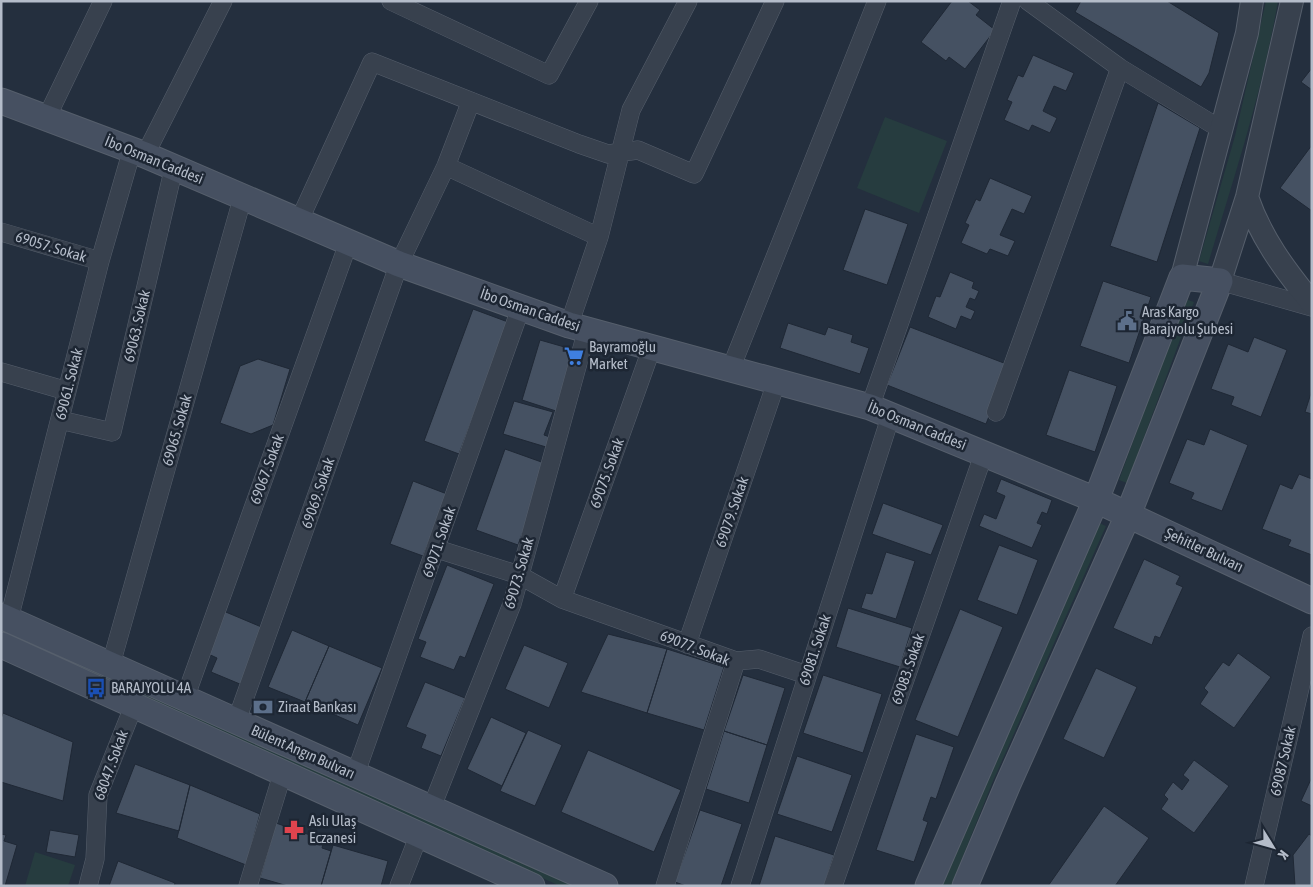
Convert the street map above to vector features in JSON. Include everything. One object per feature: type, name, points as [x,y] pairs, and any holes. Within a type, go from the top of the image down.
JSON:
[{"type":"main road","name":"İbo Osman Caddesi","points":[[1,101],[139,152],[399,264],[578,327],[777,380],[880,411],[1096,500]]},
{"type":"main road","points":[[928,886],[1096,500],[1182,277],[1220,281],[1128,515],[964,886]]},
{"type":"main road","name":"Şehitler Bulvarı","points":[[1096,500],[1312,601]]},
{"type":"main road","name":"Bülent Angın Bulvarı","points":[[5,617],[355,776],[605,886]]},
{"type":"main road","name":"Bülent Angın Bulvarı","points":[[1,645],[532,886]]},
{"type":"street","points":[[46,119],[103,1]]},
{"type":"street","name":"69061. Sokak","points":[[5,617],[60,420],[100,261],[139,152],[223,1]]},
{"type":"street","points":[[391,1],[549,75],[589,1]]},
{"type":"street","name":"69073. Sokak","points":[[431,809],[512,604],[631,110],[688,1]]},
{"type":"street","points":[[300,221],[372,62],[601,152],[608,154],[638,150],[694,174],[775,1]]},
{"type":"street","points":[[731,368],[878,1]]},
{"type":"street","name":"69081. Sokak","points":[[740,886],[807,675],[880,411],[1012,1]]},
{"type":"street","points":[[1028,1],[1120,68],[1222,130]]},
{"type":"street","points":[[1182,277],[1248,33],[1252,1]]},
{"type":"street","points":[[1292,1],[1247,197],[1220,281],[1312,305]]},
{"type":"street","points":[[996,412],[1120,68]]},
{"type":"street","name":"69069. Sokak","points":[[236,722],[399,264],[446,166],[471,101]]},
{"type":"street","points":[[446,166],[599,237]]},
{"type":"street","name":"69063. Sokak","points":[[60,420],[112,432],[174,167]]},
{"type":"street","name":"69065. Sokak","points":[[111,664],[243,196]]},
{"type":"street","points":[[1247,197],[1253,215],[1280,266],[1312,305]]},
{"type":"street","name":"69057. Sokak","points":[[1,232],[100,261]]},
{"type":"street","name":"69067. Sokak","points":[[184,698],[349,241]]},
{"type":"street","name":"69071. Sokak","points":[[355,776],[437,549],[521,307]]},
{"type":"street","name":"69075. Sokak","points":[[562,599],[652,347]]},
{"type":"street","points":[[1,372],[67,391]]},
{"type":"street","name":"69079. Sokak","points":[[687,644],[777,380]]},
{"type":"street","name":"69083. Sokak","points":[[833,886],[984,453]]},
{"type":"street","name":"69077. Sokak","points":[[437,549],[519,575],[562,599],[736,660],[665,886]]},
{"type":"street","name":"69087 Sokak","points":[[1254,886],[1312,636]]},
{"type":"street","points":[[736,660],[759,659],[807,675]]},
{"type":"street","name":"68047. Sokak","points":[[88,886],[95,858],[98,795],[134,705]]},
{"type":"street","points":[[248,886],[283,772]]},
{"type":"street","points":[[399,886],[419,835]]},
{"type":"green space","points":[[1266,1],[1278,1],[1272,34],[1247,133],[1208,264],[1199,261],[1235,136]]},
{"type":"green space","points":[[885,117],[947,141],[919,213],[857,188]]},
{"type":"green space","points":[[1185,299],[1194,302],[1127,483],[1119,480]]},
{"type":"green space","points":[[1099,523],[1106,526],[993,781],[951,886],[941,886]]},
{"type":"green space","points":[[1,627],[574,886],[560,886],[1,631]]},
{"type":"green space","points":[[35,852],[75,865],[68,886],[25,886]]},
{"type":"building","points":[[952,1],[968,1],[980,10],[976,15],[995,30],[965,69],[949,57],[946,61],[921,42]]},
{"type":"building","points":[[1081,1],[1167,1],[1219,33],[1209,73],[1201,87],[1075,12]]},
{"type":"building","points":[[1033,55],[1074,73],[1066,91],[1054,86],[1043,111],[1057,118],[1050,133],[1032,125],[1029,131],[1004,120],[1012,102],[1007,100],[1018,75],[1023,77]]},
{"type":"building","points":[[1312,68],[1312,90],[1301,82]]},
{"type":"building","points":[[1158,103],[1200,128],[1157,262],[1110,246]]},
{"type":"building","points":[[1312,145],[1312,211],[1280,188]]},
{"type":"building","points":[[990,178],[1032,196],[1024,214],[1012,209],[1000,235],[1015,241],[1008,256],[990,249],[987,254],[961,243],[969,225],[965,223],[976,199],[980,201]]},
{"type":"building","points":[[865,209],[908,224],[887,285],[843,270]]},
{"type":"building","points":[[950,272],[974,282],[972,288],[979,291],[975,300],[970,298],[966,307],[975,311],[971,320],[961,316],[956,329],[928,317],[936,296],[940,297]]},
{"type":"building","points":[[1103,281],[1151,297],[1129,363],[1080,346]]},
{"type":"building","points":[[473,309],[508,322],[459,454],[424,441]]},
{"type":"building","points":[[788,323],[825,335],[828,327],[853,335],[851,342],[869,348],[860,374],[780,348]]},
{"type":"building","points":[[910,327],[1009,365],[986,424],[887,385]]},
{"type":"building","points":[[1254,337],[1287,350],[1261,417],[1231,405],[1234,397],[1211,389],[1228,344],[1248,352]]},
{"type":"building","points":[[540,340],[575,350],[556,411],[522,400]]},
{"type":"building","points":[[258,359],[290,369],[273,425],[251,434],[220,423],[240,366]]},
{"type":"building","points":[[1069,370],[1117,386],[1095,452],[1046,435]]},
{"type":"building","points":[[1312,390],[1312,414],[1305,412]]},
{"type":"building","points":[[514,401],[553,412],[544,435],[550,437],[546,447],[503,434]]},
{"type":"building","points":[[1210,429],[1248,445],[1222,511],[1191,499],[1194,493],[1169,483],[1187,439],[1204,445]]},
{"type":"building","points":[[505,449],[547,464],[518,545],[476,530]]},
{"type":"building","points":[[1299,474],[1312,479],[1312,555],[1288,546],[1291,540],[1262,529],[1280,484],[1292,489]]},
{"type":"building","points":[[1001,479],[1052,500],[1047,514],[1042,512],[1037,523],[1042,525],[1032,548],[979,526],[984,514],[996,519],[1005,496],[996,492]]},
{"type":"building","points":[[413,481],[447,494],[423,556],[390,544]]},
{"type":"building","points":[[883,503],[943,525],[931,555],[872,534]]},
{"type":"building","points":[[999,545],[1038,560],[1017,615],[977,600]]},
{"type":"building","points":[[886,552],[915,561],[896,619],[861,608],[866,593],[872,594]]},
{"type":"building","points":[[1144,559],[1180,576],[1176,584],[1183,587],[1160,638],[1155,636],[1152,645],[1113,628]]},
{"type":"building","points":[[447,565],[494,584],[465,658],[460,656],[454,670],[420,657],[426,642],[418,639]]},
{"type":"building","points":[[848,608],[912,628],[900,667],[836,647]]},
{"type":"building","points":[[960,609],[1003,627],[958,737],[915,720]]},
{"type":"building","points":[[221,610],[271,631],[247,687],[211,672],[217,658],[204,652]]},
{"type":"building","points":[[292,630],[329,646],[305,702],[268,687]]},
{"type":"building","points":[[608,634],[667,649],[647,713],[581,692]]},
{"type":"building","points":[[524,645],[568,663],[549,708],[505,689]]},
{"type":"building","points":[[329,646],[382,668],[358,725],[305,702]]},
{"type":"building","points":[[667,649],[724,667],[704,730],[647,713]]},
{"type":"building","points":[[1238,653],[1271,677],[1234,728],[1200,704],[1208,692],[1204,688],[1223,662],[1229,666]]},
{"type":"building","points":[[1096,668],[1137,687],[1104,758],[1063,739]]},
{"type":"building","points":[[743,675],[785,688],[767,745],[724,731]]},
{"type":"building","points":[[823,675],[882,694],[863,753],[803,733]]},
{"type":"building","points":[[425,682],[465,698],[441,756],[421,748],[426,735],[406,727]]},
{"type":"building","points":[[3,713],[73,742],[63,801],[1,782],[1,719]]},
{"type":"building","points":[[491,717],[526,733],[502,786],[467,769]]},
{"type":"building","points":[[528,730],[562,745],[535,806],[500,791]]},
{"type":"building","points":[[724,731],[767,745],[749,803],[706,789]]},
{"type":"building","points":[[916,734],[954,747],[936,799],[931,797],[923,820],[928,822],[914,862],[876,850]]},
{"type":"building","points":[[588,750],[681,790],[654,852],[561,812]]},
{"type":"building","points":[[797,756],[852,775],[832,832],[777,814]]},
{"type":"building","points":[[1194,760],[1229,786],[1194,833],[1161,809],[1168,799],[1164,795],[1173,782],[1182,790],[1189,780],[1183,775]]},
{"type":"building","points":[[135,764],[190,785],[179,831],[116,813]]},
{"type":"building","points":[[1312,777],[1312,806],[1301,801]]},
{"type":"building","points":[[190,785],[260,814],[246,865],[177,838]]},
{"type":"building","points":[[1104,806],[1149,838],[1115,886],[1048,886]]},
{"type":"building","points":[[700,810],[742,824],[721,886],[686,886],[675,882]]},
{"type":"building","points":[[276,823],[324,840],[322,848],[331,851],[321,886],[288,886],[260,878]]},
{"type":"building","points":[[50,830],[79,835],[75,857],[46,852]]},
{"type":"building","points":[[1,834],[6,835],[4,841],[17,845],[5,886],[1,886]]},
{"type":"building","points":[[1309,834],[1312,836],[1312,886],[1295,886],[1293,855]]},
{"type":"building","points":[[775,836],[834,855],[824,886],[759,886]]},
{"type":"building","points":[[333,845],[388,861],[381,886],[321,886]]},
{"type":"building","points":[[118,861],[175,883],[174,886],[109,886]]},
{"type":"place","name":"Aras Kargo Barajyolu Şubesi","points":[[1127,321]]},
{"type":"place","name":"Bayramoğlu Market","points":[[574,356]]},
{"type":"place","name":"BARAJYOLU 4A","points":[[96,688]]},
{"type":"place","name":"Ziraat Bankası","points":[[263,707]]},
{"type":"place","name":"Aslı Ulaş Eczanesi","points":[[294,830]]}]
